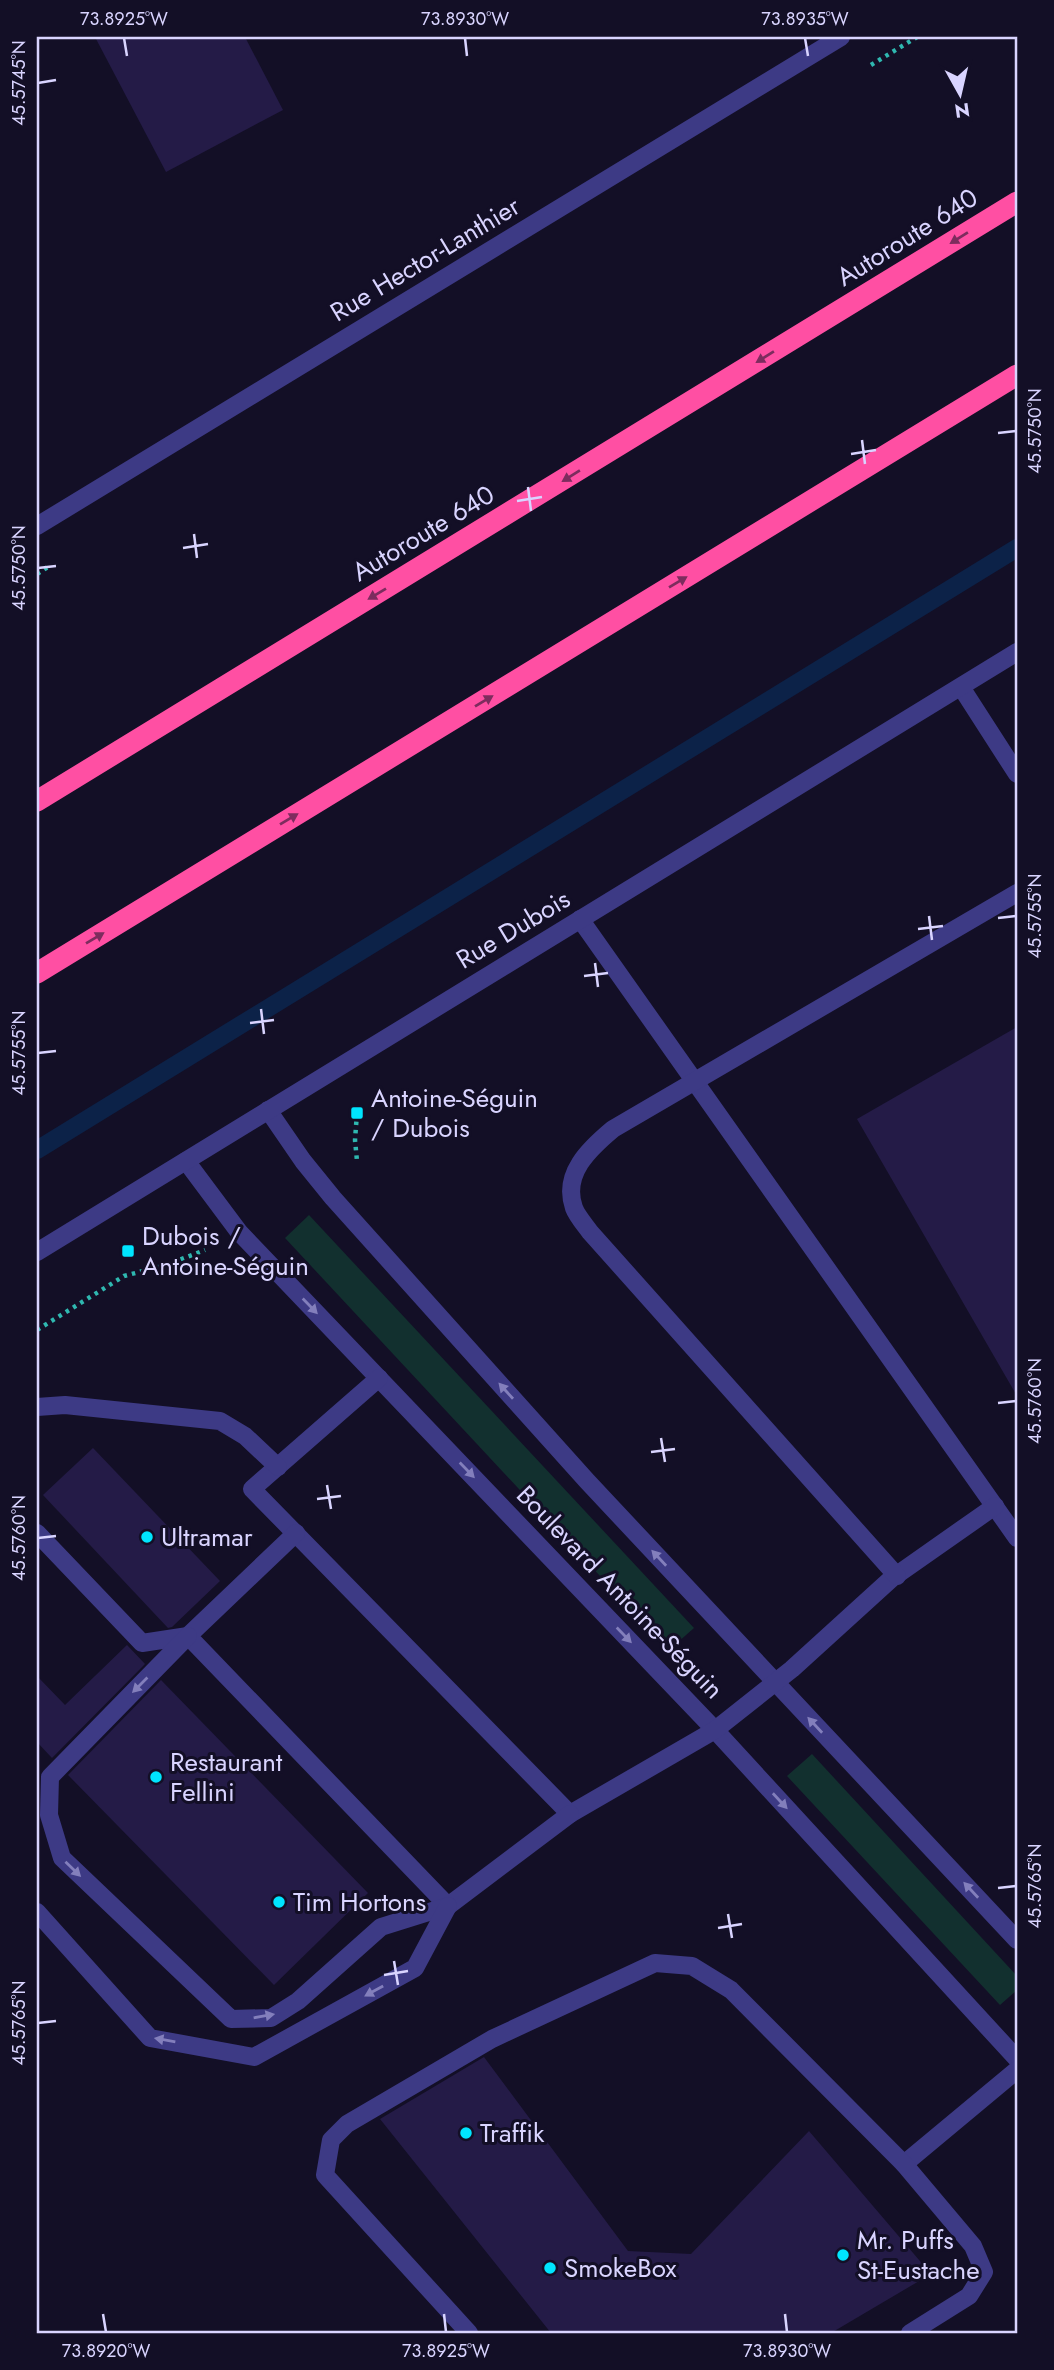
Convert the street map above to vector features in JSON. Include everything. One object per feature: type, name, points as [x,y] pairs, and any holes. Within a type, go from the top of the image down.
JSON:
[{"type":"highway","name":"Autoroute 640","points":[[37,801],[1017,202]]},
{"type":"highway","points":[[37,973],[1017,375]]},
{"type":"street","name":"Rue Hector-Lanthier","points":[[37,526],[841,37]]},
{"type":"street","name":"Rue Dubois","points":[[37,1252],[1017,652]]},
{"type":"street","points":[[961,687],[1017,774]]},
{"type":"street","points":[[897,1576],[590,1232],[574,1210],[571,1188],[575,1171],[590,1148],[612,1129],[1017,893]]},
{"type":"street","points":[[580,919],[1017,1538]]},
{"type":"street","name":"Boulevard Antoine-Séguin","points":[[268,1110],[303,1161],[333,1198],[587,1481],[1017,1940]]},
{"type":"street","name":"Boulevard Antoine-Séguin","points":[[186,1161],[239,1231],[715,1730],[1017,2059]]},
{"type":"street","points":[[379,1378],[252,1489],[570,1814]]},
{"type":"street","points":[[37,1407],[65,1405],[220,1422],[245,1436],[278,1467]]},
{"type":"street","points":[[296,1533],[188,1636],[50,1777],[49,1815],[62,1858],[232,2019],[271,2018],[298,2001],[381,1927],[448,1906],[570,1814],[715,1730],[792,1669],[859,1606],[995,1506]]},
{"type":"street","points":[[37,1533],[142,1643],[188,1636]]},
{"type":"street","points":[[188,1636],[448,1906]]},
{"type":"street","points":[[37,1912],[150,2038],[254,2057],[415,1968],[448,1906]]},
{"type":"street","points":[[469,2333],[325,2175],[331,2140],[347,2124],[492,2039],[655,1963],[692,1966],[731,1990],[904,2164],[973,2246],[985,2273],[969,2296],[911,2333]]},
{"type":"street","points":[[904,2164],[1017,2070]]},
{"type":"path","points":[[37,1330],[124,1276],[166,1265],[209,1248]]},
{"type":"green space","points":[[309,1215],[694,1628],[669,1650],[285,1238]]},
{"type":"green space","points":[[812,1754],[1017,1976],[1017,1990],[1000,2005],[787,1776]]},
{"type":"building","points":[[95,37],[245,37],[283,110],[166,172]]},
{"type":"building","points":[[1017,1027],[1017,1396],[857,1119]]},
{"type":"building","points":[[93,1448],[220,1581],[172,1627],[168,1628],[43,1495]]},
{"type":"building","points":[[127,1645],[145,1664],[52,1758],[37,1742],[37,1676],[65,1705]]},
{"type":"building","points":[[161,1680],[368,1893],[274,1985],[68,1775]]},
{"type":"building","points":[[484,2057],[628,2251],[691,2254],[809,2131],[931,2274],[831,2333],[551,2333],[380,2119]]},
{"type":"waterway","points":[[37,1150],[1017,548]]},
{"type":"place","name":"Antoine-Séguin / Dubois","points":[[357,1113]]},
{"type":"place","name":"Dubois / Antoine-Séguin","points":[[128,1251]]},
{"type":"place","name":"Ultramar","points":[[147,1537]]},
{"type":"place","name":"Restaurant Fellini","points":[[156,1777]]},
{"type":"place","name":"Tim Hortons","points":[[279,1902]]},
{"type":"place","name":"Traffik","points":[[466,2133]]},
{"type":"place","name":"Mr. Puffs St-Eustache","points":[[843,2255]]},
{"type":"place","name":"SmokeBox","points":[[550,2268]]}]
